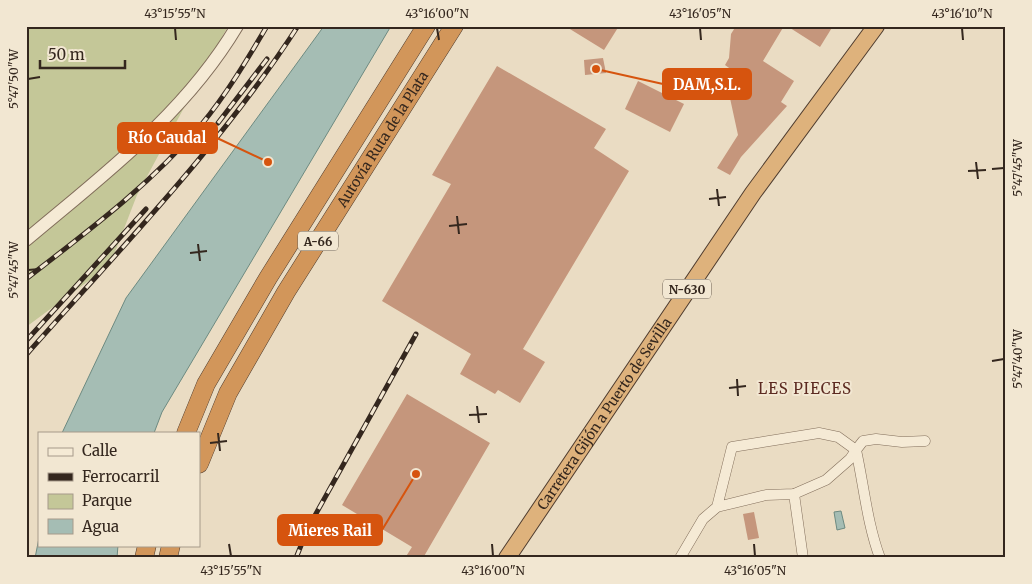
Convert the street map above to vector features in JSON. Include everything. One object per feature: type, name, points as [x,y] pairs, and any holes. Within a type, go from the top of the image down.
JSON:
[{"type":"highway","name":"Autovía Ruta de la Plata","points":[[186,432],[206,384],[268,278],[426,26]]},
{"type":"highway","name":"Autovía Ruta de la Plata","points":[[200,462],[228,393],[286,292],[454,26]]},
{"type":"highway","name":"Carretera Gijón a Puerto de Sevilla","points":[[507,558],[753,193],[876,26]]},
{"type":"street","points":[[26,240],[143,141],[185,98],[217,60],[236,26]]},
{"type":"street","points":[[717,507],[732,447],[819,433],[838,437],[856,450],[868,506],[870,531],[880,558]]},
{"type":"street","points":[[680,558],[704,519],[717,507],[766,496],[794,494],[826,480],[850,459],[863,441],[876,439],[902,442],[925,441]]},
{"type":"street","points":[[794,494],[803,558]]},
{"type":"green space","points":[[26,26],[228,26],[137,195],[110,265],[26,327]]},
{"type":"water","points":[[324,26],[391,26],[162,412],[154,432],[62,432],[126,298]]},
{"type":"water","points":[[841,511],[845,528],[837,530],[834,512]]},
{"type":"water","points":[[38,543],[38,546],[118,546],[117,558],[35,558]]},
{"type":"building","points":[[565,26],[619,26],[604,50]]},
{"type":"building","points":[[736,26],[784,26],[763,61],[794,81],[781,102],[787,106],[741,157],[730,175],[717,168],[738,135],[728,89],[736,73],[725,65],[729,58],[731,34]]},
{"type":"building","points":[[787,26],[833,26],[820,47]]},
{"type":"building","points":[[603,58],[606,73],[585,75],[584,60]]},
{"type":"building","points":[[497,66],[606,129],[594,148],[629,171],[523,349],[545,362],[520,403],[498,390],[495,394],[460,374],[471,354],[382,301],[451,184],[432,175]]},
{"type":"building","points":[[638,81],[684,104],[670,132],[625,109]]},
{"type":"building","points":[[407,394],[490,443],[423,558],[405,558],[412,547],[342,505]]},
{"type":"building","points":[[754,512],[759,538],[748,540],[743,514]]},
{"type":"railway","points":[[26,279],[118,207],[161,168],[201,125],[219,102],[267,26]]},
{"type":"railway","points":[[26,355],[133,236],[203,154],[268,70],[298,26]]},
{"type":"railway","points":[[218,123],[267,59]]},
{"type":"railway","points":[[26,341],[146,209]]},
{"type":"railway","points":[[296,558],[308,528],[416,334]]},
{"type":"place","name":"DAM,S.L.","points":[[596,69]]},
{"type":"place","name":"Río Caudal","points":[[268,162]]},
{"type":"place","name":"Mieres Rail","points":[[416,474]]},
{"type":"district","name":"LES PIECES","points":[[805,388]]}]
